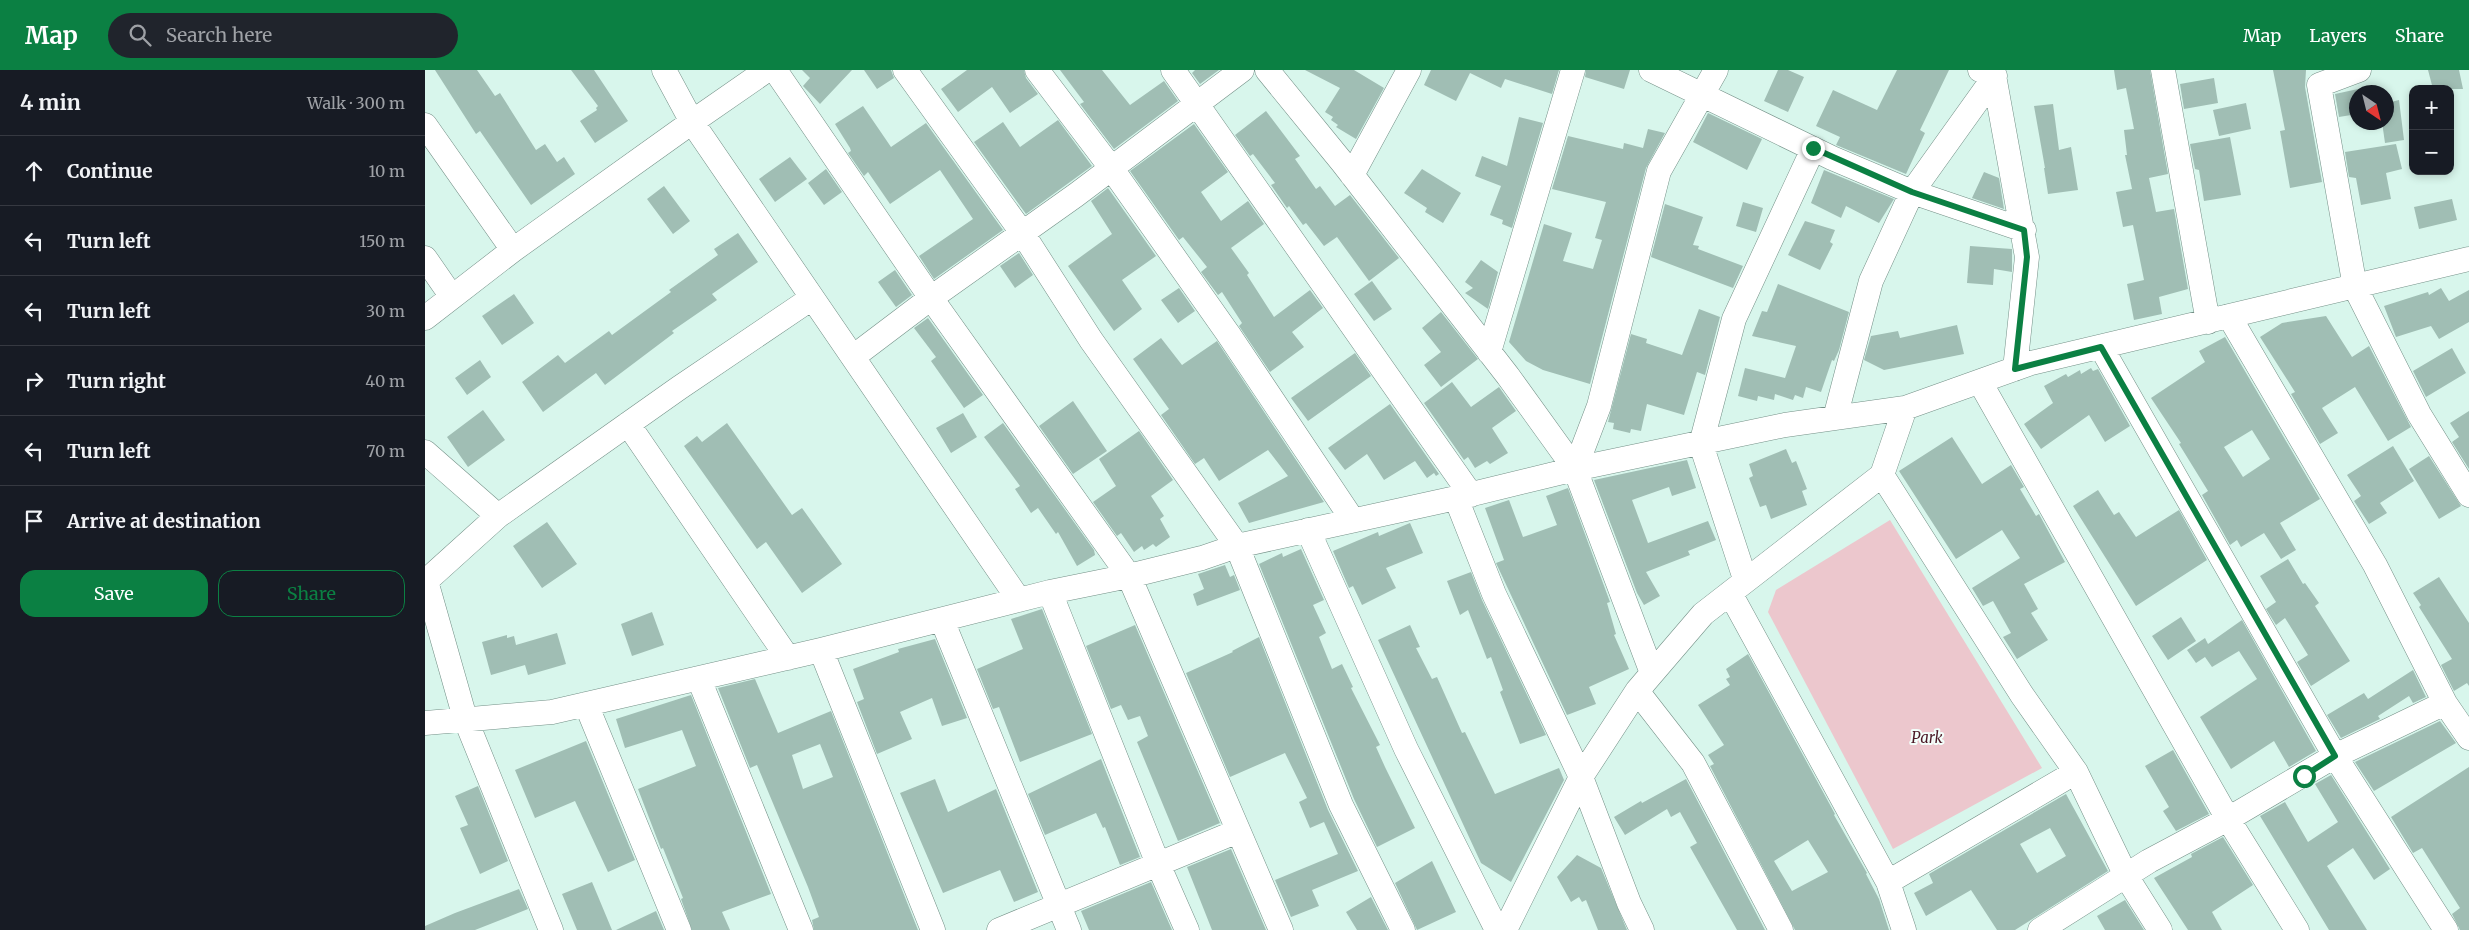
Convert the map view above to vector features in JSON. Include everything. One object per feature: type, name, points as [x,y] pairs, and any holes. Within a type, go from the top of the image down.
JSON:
[{"type":"street","points":[[664,70],[692,122],[1019,600]]},
{"type":"street","points":[[425,318],[513,250],[767,70]]},
{"type":"street","points":[[775,70],[931,298],[1129,576],[1281,930]]},
{"type":"street","points":[[905,70],[1023,234],[1091,340],[1237,546],[1341,805],[1403,930]]},
{"type":"street","points":[[1037,70],[1112,168],[1229,335],[1352,519]]},
{"type":"street","points":[[1173,70],[1198,104],[1464,497],[1494,594],[1581,777],[1629,904],[1642,930]]},
{"type":"street","points":[[853,357],[931,298],[1023,234],[1243,70]]},
{"type":"street","points":[[1352,175],[1409,70]]},
{"type":"street","points":[[1489,352],[1573,70]]},
{"type":"street","points":[[1651,70],[1813,148],[1912,192],[2024,230]]},
{"type":"street","points":[[1575,469],[1599,406],[1659,171],[1716,70]]},
{"type":"street","points":[[2163,70],[2219,319],[2375,565],[2445,704],[2469,739]]},
{"type":"street","points":[[2359,70],[2318,77],[2355,287],[2419,414],[2469,495]]},
{"type":"street","points":[[1835,418],[1871,281],[1912,192],[1989,72]]},
{"type":"street","points":[[1989,72],[2024,230],[2027,257],[2015,369]]},
{"type":"street","points":[[1276,74],[1489,352],[1575,469],[1645,682],[1693,763],[1781,930]]},
{"type":"street","points":[[425,125],[513,250]]},
{"type":"street","points":[[1813,148],[1734,319],[1701,444],[1737,586],[1888,882],[1904,930]]},
{"type":"street","points":[[425,258],[452,297]]},
{"type":"street","points":[[425,723],[465,718],[552,712],[789,658],[1050,592],[1129,576],[1202,558],[1237,546],[1352,519],[1464,497],[1575,469],[1785,425],[1905,408],[2015,369],[2469,259]]},
{"type":"street","points":[[551,930],[465,718],[425,581],[499,516],[812,298]]},
{"type":"street","points":[[2101,347],[2335,756],[2446,930]]},
{"type":"street","points":[[1980,382],[2228,819],[2297,930]]},
{"type":"street","points":[[1505,930],[1581,777],[1645,682],[1703,614],[1882,475],[1905,408]]},
{"type":"street","points":[[629,424],[789,658]]},
{"type":"street","points":[[425,452],[499,516]]},
{"type":"street","points":[[1882,475],[2022,695],[2076,772],[2125,876],[2160,930]]},
{"type":"street","points":[[1308,530],[1407,749],[1497,930]]},
{"type":"street","points":[[1050,592],[1158,864],[1187,930]]},
{"type":"street","points":[[942,620],[1069,930]]},
{"type":"street","points":[[821,650],[933,930]]},
{"type":"street","points":[[699,679],[801,930]]},
{"type":"street","points":[[586,704],[679,930]]},
{"type":"street","points":[[2040,930],[2125,876],[2228,819],[2335,756],[2445,704]]},
{"type":"street","points":[[1888,882],[2076,772]]},
{"type":"street","points":[[999,930],[1238,831]]},
{"type":"green space","name":"Park","points":[[1890,520],[2042,768],[1893,849],[1768,612],[1776,590]]},
{"type":"building","points":[[435,70],[477,70],[495,96],[500,93],[536,150],[545,144],[557,162],[564,157],[575,174],[531,205],[480,131],[476,134]]},
{"type":"building","points":[[571,70],[594,70],[628,121],[595,143],[580,121],[597,110],[598,106]]},
{"type":"building","points":[[802,70],[852,70],[820,104],[803,86],[810,78]]},
{"type":"building","points":[[864,70],[891,70],[894,78],[877,89]]},
{"type":"building","points":[[967,70],[1024,70],[1026,78],[1038,94],[1010,113],[992,87],[958,112],[941,89]]},
{"type":"building","points":[[1060,70],[1102,70],[1130,105],[1164,81],[1178,101],[1114,149],[1080,104],[1084,102]]},
{"type":"building","points":[[1195,70],[1219,70],[1200,84],[1192,73]]},
{"type":"building","points":[[1305,70],[1354,70],[1384,88],[1356,139],[1336,127],[1338,125],[1331,120],[1333,117],[1325,112],[1340,88]]},
{"type":"building","points":[[1431,70],[1559,70],[1552,94],[1505,79],[1501,88],[1470,73],[1456,101],[1424,85]]},
{"type":"building","points":[[1586,70],[1630,70],[1624,89],[1585,77]]},
{"type":"building","points":[[1778,70],[1788,70],[1804,77],[1788,112],[1764,101]]},
{"type":"building","points":[[1897,70],[1949,70],[1920,130],[1925,133],[1906,174],[1836,145],[1840,137],[1816,126],[1833,90],[1877,110]]},
{"type":"building","points":[[2114,70],[2150,70],[2168,174],[2149,178],[2156,212],[2174,209],[2188,289],[2159,297],[2162,314],[2134,320],[2127,284],[2144,280],[2133,225],[2123,227],[2116,192],[2132,189],[2125,155],[2127,155],[2124,130],[2134,129],[2126,88],[2117,90]]},
{"type":"building","points":[[2273,70],[2306,70],[2305,87],[2322,182],[2290,188],[2280,131],[2285,130]]},
{"type":"building","points":[[2428,70],[2459,70],[2463,89],[2454,89],[2454,85],[2432,85]]},
{"type":"building","points":[[2214,78],[2218,103],[2184,109],[2180,84]]},
{"type":"building","points":[[2349,91],[2349,115],[2339,117],[2335,94]]},
{"type":"building","points":[[2399,100],[2404,140],[2385,143],[2383,130],[2394,130],[2394,101]]},
{"type":"building","points":[[2246,103],[2251,129],[2219,136],[2213,110]]},
{"type":"building","points":[[2053,104],[2059,150],[2071,147],[2078,190],[2048,194],[2034,106]]},
{"type":"building","points":[[863,106],[891,147],[926,123],[1003,230],[934,279],[919,256],[973,219],[940,170],[890,204],[868,172],[864,176],[848,153],[851,151],[850,148],[835,124]]},
{"type":"building","points":[[1266,111],[1300,156],[1295,159],[1316,189],[1320,186],[1335,206],[1350,195],[1399,258],[1369,281],[1337,237],[1324,246],[1306,223],[1303,225],[1289,206],[1287,208],[1271,185],[1275,183],[1253,154],[1250,156],[1235,135]]},
{"type":"building","points":[[1708,113],[1762,139],[1747,170],[1693,142]]},
{"type":"building","points":[[1519,117],[1543,123],[1512,228],[1502,224],[1503,220],[1490,215],[1501,186],[1475,176],[1482,156],[1507,166]]},
{"type":"building","points":[[1058,120],[1092,166],[1026,214],[974,142],[1003,122],[1020,147]]},
{"type":"building","points":[[1194,124],[1228,172],[1201,192],[1221,221],[1248,201],[1264,224],[1231,248],[1249,273],[1247,275],[1274,317],[1310,290],[1323,308],[1292,332],[1304,347],[1270,372],[1239,326],[1242,323],[1222,292],[1218,295],[1201,272],[1207,267],[1183,237],[1179,240],[1130,171]]},
{"type":"building","points":[[1648,129],[1665,133],[1646,168],[1590,384],[1543,370],[1526,361],[1509,342],[1544,224],[1572,233],[1563,261],[1593,269],[1602,240],[1595,238],[1606,202],[1552,189],[1568,136],[1623,149],[1624,143],[1643,148]]},
{"type":"building","points":[[2230,137],[2241,195],[2204,201],[2199,170],[2195,169],[2190,144]]},
{"type":"building","points":[[2396,144],[2402,169],[2386,173],[2391,199],[2361,205],[2356,178],[2349,177],[2345,152]]},
{"type":"building","points":[[790,157],[807,179],[775,202],[759,179]]},
{"type":"building","points":[[826,169],[842,192],[824,205],[808,183]]},
{"type":"building","points":[[1422,169],[1461,193],[1443,223],[1425,212],[1427,208],[1404,193]]},
{"type":"building","points":[[1824,170],[1894,199],[1879,223],[1846,206],[1841,218],[1811,203]]},
{"type":"building","points":[[1984,172],[1999,178],[2004,209],[1972,198]]},
{"type":"building","points":[[664,186],[690,221],[673,234],[647,199]]},
{"type":"building","points":[[1108,188],[1156,256],[1122,280],[1142,309],[1114,331],[1068,266],[1112,234],[1091,201]]},
{"type":"building","points":[[2452,199],[2457,220],[2419,229],[2414,207]]},
{"type":"building","points":[[1743,202],[1763,208],[1756,232],[1736,226]]},
{"type":"building","points":[[1665,204],[1703,217],[1693,245],[1699,246],[1698,249],[1743,266],[1733,288],[1651,257]]},
{"type":"building","points":[[1805,221],[1835,230],[1830,242],[1833,244],[1820,270],[1788,255]]},
{"type":"building","points":[[738,233],[758,262],[712,294],[717,300],[672,331],[674,333],[605,385],[596,373],[543,412],[522,382],[558,355],[565,363],[609,331],[612,335],[671,292],[669,290],[718,255],[714,249]]},
{"type":"building","points":[[1970,246],[2012,249],[2012,272],[1994,269],[1993,285],[1967,283]]},
{"type":"building","points":[[1019,253],[1033,275],[1015,288],[1000,266]]},
{"type":"building","points":[[1481,260],[1498,272],[1488,309],[1465,293],[1473,288],[1465,282]]},
{"type":"building","points":[[895,270],[912,295],[896,307],[878,282]]},
{"type":"building","points":[[1372,281],[1392,309],[1374,321],[1354,294]]},
{"type":"building","points":[[1778,284],[1849,312],[1839,350],[1834,361],[1832,360],[1821,392],[1806,387],[1803,398],[1795,395],[1793,400],[1775,394],[1774,400],[1758,396],[1757,401],[1738,396],[1745,368],[1785,378],[1796,346],[1752,336],[1762,311],[1767,312]]},
{"type":"building","points":[[1179,288],[1195,311],[1178,323],[1161,300]]},
{"type":"building","points":[[2441,288],[2449,301],[2469,290],[2469,322],[2439,339],[2431,326],[2396,337],[2384,306],[2428,292],[2429,295]]},
{"type":"building","points":[[514,294],[534,323],[502,345],[482,316]]},
{"type":"building","points":[[1699,309],[1720,317],[1705,375],[1697,372],[1684,415],[1647,404],[1641,431],[1631,429],[1630,433],[1613,429],[1614,423],[1608,422],[1631,334],[1647,339],[1646,343],[1682,355]]},
{"type":"building","points":[[1441,312],[1478,359],[1441,387],[1424,365],[1441,352],[1422,328]]},
{"type":"building","points":[[2326,316],[2352,357],[2369,346],[2411,427],[2388,441],[2355,387],[2322,408],[2338,433],[2320,444],[2291,394],[2295,392],[2260,337],[2282,323]]},
{"type":"building","points":[[928,318],[983,395],[964,408],[931,361],[936,357],[914,328]]},
{"type":"building","points":[[1957,325],[1964,354],[1884,370],[1864,360],[1871,336],[1898,331],[1900,338]]},
{"type":"building","points":[[2225,337],[2320,499],[2280,523],[2296,550],[2281,559],[2264,533],[2241,547],[2237,540],[2230,545],[2202,495],[2208,491],[2179,444],[2181,443],[2151,398],[2205,362],[2199,351]],"holes":[[[2252,430],[2270,459],[2243,477],[2224,447]]]},
{"type":"building","points":[[1161,338],[1182,365],[1217,341],[1324,502],[1249,523],[1238,503],[1288,476],[1268,450],[1219,481],[1204,458],[1195,464],[1161,415],[1169,409],[1133,359]]},
{"type":"building","points":[[2452,348],[2466,373],[2426,397],[2413,371]]},
{"type":"building","points":[[1355,353],[1371,376],[1308,421],[1291,398]]},
{"type":"building","points":[[480,360],[491,377],[467,395],[455,378]]},
{"type":"building","points":[[2091,368],[2093,371],[2098,369],[2130,426],[2105,442],[2089,415],[2041,449],[2024,424],[2053,403],[2044,386],[2066,374],[2068,377],[2080,370],[2081,374]]},
{"type":"building","points":[[1452,382],[1471,407],[1499,387],[1516,411],[1492,428],[1508,453],[1490,464],[1487,461],[1475,468],[1468,457],[1464,460],[1424,403]]},
{"type":"building","points":[[1073,401],[1107,451],[1073,474],[1039,426]]},
{"type":"building","points":[[1390,404],[1439,474],[1436,476],[1434,473],[1427,478],[1415,461],[1384,480],[1367,454],[1345,470],[1328,448]]},
{"type":"building","points":[[483,410],[505,440],[468,467],[447,437]]},
{"type":"building","points":[[2469,411],[2469,469],[2452,442],[2459,437],[2450,423]]},
{"type":"building","points":[[963,413],[977,437],[951,453],[936,428]]},
{"type":"building","points":[[727,423],[792,515],[802,508],[842,564],[802,593],[766,542],[757,549],[684,446],[697,436],[702,442]]},
{"type":"building","points":[[1003,423],[1094,550],[1095,555],[1077,566],[1058,532],[1056,534],[1038,508],[1031,513],[1015,489],[1020,486],[984,437]]},
{"type":"building","points":[[1139,431],[1173,480],[1151,496],[1164,516],[1160,519],[1170,537],[1156,547],[1153,544],[1144,550],[1142,546],[1134,552],[1121,533],[1117,536],[1093,502],[1116,486],[1099,459]]},
{"type":"building","points":[[1952,437],[1982,484],[2011,465],[2024,487],[2020,489],[2036,516],[2039,514],[2065,562],[2024,584],[2038,609],[2031,613],[2048,640],[2017,659],[2003,637],[2011,633],[1993,601],[1983,606],[1972,588],[2020,558],[2002,530],[1956,559],[1899,471]]},
{"type":"building","points":[[2393,446],[2414,481],[2380,503],[2387,513],[2369,524],[2354,501],[2361,496],[2347,475]]},
{"type":"building","points":[[1786,449],[1792,463],[1796,461],[1807,489],[1802,491],[1807,505],[1771,519],[1766,505],[1760,507],[1749,478],[1753,476],[1749,464]]},
{"type":"building","points":[[2429,456],[2461,506],[2439,519],[2409,469]]},
{"type":"building","points":[[1687,460],[1696,488],[1672,496],[1669,487],[1632,500],[1648,543],[1708,521],[1716,540],[1688,551],[1690,555],[1646,572],[1660,596],[1644,605],[1637,593],[1594,480]]},
{"type":"building","points":[[1568,488],[1610,602],[1607,603],[1616,634],[1614,635],[1629,669],[1589,687],[1596,704],[1567,715],[1496,563],[1504,560],[1485,508],[1509,500],[1523,537],[1557,525],[1546,496]]},
{"type":"building","points":[[2098,490],[2114,515],[2119,512],[2136,537],[2179,510],[2207,560],[2136,606],[2073,506]]},
{"type":"building","points":[[547,522],[577,564],[542,588],[513,546]]},
{"type":"building","points":[[1410,523],[1423,553],[1386,568],[1396,588],[1362,605],[1353,586],[1349,588],[1333,551],[1378,532],[1379,536]]},
{"type":"building","points":[[1301,549],[1324,600],[1313,605],[1326,633],[1319,637],[1332,669],[1342,664],[1353,687],[1351,688],[1380,745],[1376,747],[1415,828],[1377,847],[1354,799],[1259,564],[1282,553],[1283,557]]},
{"type":"building","points":[[2288,559],[2303,584],[2305,583],[2319,603],[2315,606],[2350,661],[2311,686],[2297,662],[2308,655],[2285,618],[2276,625],[2266,609],[2276,602],[2260,576]]},
{"type":"building","points":[[1225,565],[1230,577],[1234,575],[1240,590],[1197,606],[1193,594],[1204,589],[1198,574]]},
{"type":"building","points":[[1471,572],[1482,600],[1546,735],[1520,744],[1500,692],[1503,690],[1491,657],[1487,659],[1468,610],[1460,615],[1447,581]]},
{"type":"building","points":[[2439,577],[2469,623],[2469,686],[2467,683],[2454,691],[2441,665],[2452,659],[2419,607],[2421,605],[2413,593]]},
{"type":"building","points":[[1042,609],[1092,734],[1020,762],[999,707],[993,709],[977,669],[1023,649],[1011,619]]},
{"type":"building","points":[[652,612],[664,645],[632,656],[621,624]]},
{"type":"building","points":[[2181,617],[2196,641],[2168,660],[2152,636]]},
{"type":"building","points":[[2242,620],[2316,751],[2289,767],[2274,741],[2231,769],[2200,717],[2257,679],[2239,651],[2212,667],[2205,657],[2196,663],[2187,650],[2205,638],[2208,644]]},
{"type":"building","points":[[1135,625],[1220,823],[1178,841],[1137,742],[1148,736],[1140,716],[1128,720],[1121,705],[1111,709],[1086,646]]},
{"type":"building","points":[[1410,625],[1420,647],[1416,648],[1432,679],[1437,677],[1462,733],[1465,732],[1495,794],[1559,768],[1564,780],[1511,882],[1481,863],[1378,640]]},
{"type":"building","points":[[557,633],[566,664],[528,675],[525,665],[491,675],[482,642],[507,635],[507,638],[514,636],[516,645]]},
{"type":"building","points":[[1259,637],[1328,810],[1358,871],[1312,890],[1319,906],[1291,917],[1275,880],[1338,854],[1324,822],[1310,828],[1299,802],[1307,798],[1285,753],[1230,777],[1186,673],[1233,652]]},
{"type":"building","points":[[935,639],[967,718],[942,726],[932,698],[900,712],[912,739],[877,754],[857,702],[864,699],[853,669],[899,652],[898,649]]},
{"type":"building","points":[[1748,654],[1867,873],[1879,899],[1889,930],[1795,930],[1710,766],[1714,764],[1708,755],[1724,745],[1698,705],[1730,685],[1726,679],[1730,677],[1726,669]],"holes":[[[1808,840],[1828,872],[1792,891],[1774,861]]]},
{"type":"building","points":[[2413,670],[2426,697],[2413,703],[2409,696],[2378,716],[2380,719],[2341,738],[2327,715],[2364,693],[2368,699]]},
{"type":"building","points":[[755,679],[778,733],[831,711],[918,930],[814,930],[812,920],[819,917],[808,887],[757,765],[750,768],[718,688]],"holes":[[[820,744],[833,777],[803,789],[792,755]]]},
{"type":"building","points":[[691,695],[771,894],[722,912],[730,930],[692,930],[681,899],[683,898],[663,848],[661,849],[638,789],[696,766],[682,730],[625,748],[616,719]]},
{"type":"building","points":[[2440,721],[2456,743],[2374,791],[2355,762]]},
{"type":"building","points":[[586,741],[635,860],[608,872],[575,801],[535,818],[515,770]]},
{"type":"building","points":[[2173,750],[2209,814],[2176,831],[2163,811],[2169,807],[2145,766]]},
{"type":"building","points":[[1101,759],[1140,857],[1120,865],[1105,827],[1103,828],[1096,813],[1045,835],[1028,794]]},
{"type":"building","points":[[2469,767],[2469,930],[2460,930],[2452,914],[2460,908],[2422,848],[2413,853],[2391,817]]},
{"type":"building","points":[[2331,775],[2390,869],[2374,880],[2353,848],[2327,866],[2367,930],[2329,930],[2260,816],[2285,802],[2308,842],[2338,822],[2315,784]]},
{"type":"building","points":[[935,779],[948,812],[996,789],[1038,892],[1014,902],[1000,870],[943,893],[900,793]]},
{"type":"building","points":[[1686,779],[1765,930],[1737,930],[1690,847],[1697,843],[1680,812],[1671,817],[1667,809],[1625,835],[1614,817],[1641,801],[1642,803]]},
{"type":"building","points":[[478,786],[508,861],[480,874],[460,828],[468,825],[455,796]]},
{"type":"building","points":[[2066,794],[2108,871],[2015,930],[1997,930],[1971,890],[1926,916],[1914,893],[1933,883],[1929,874]],"holes":[[[2050,828],[2066,856],[2037,873],[2020,844]]]},
{"type":"building","points":[[2223,837],[2253,885],[2212,912],[2222,930],[2188,930],[2154,878],[2192,857],[2191,854]]},
{"type":"building","points":[[1231,849],[1266,930],[1212,930],[1187,867]]},
{"type":"building","points":[[1577,855],[1601,868],[1627,930],[1598,930],[1586,900],[1582,902],[1579,897],[1571,902],[1557,877]]},
{"type":"building","points":[[1432,861],[1456,912],[1417,930],[1395,883]]},
{"type":"building","points":[[592,882],[612,930],[577,930],[562,894]]},
{"type":"building","points":[[1151,882],[1172,930],[1089,930],[1081,911]]},
{"type":"building","points":[[519,889],[528,909],[475,930],[425,930],[425,926]]},
{"type":"building","points":[[1371,897],[1388,930],[1357,930],[1346,912]]},
{"type":"building","points":[[2125,900],[2144,930],[2105,930],[2097,916]]},
{"type":"building","points":[[656,911],[664,930],[616,930]]},
{"type":"route","points":[[1813,148],[1912,192],[2024,230],[2027,257],[2015,369],[2031,363],[2101,347],[2335,756],[2304,776]]}]
